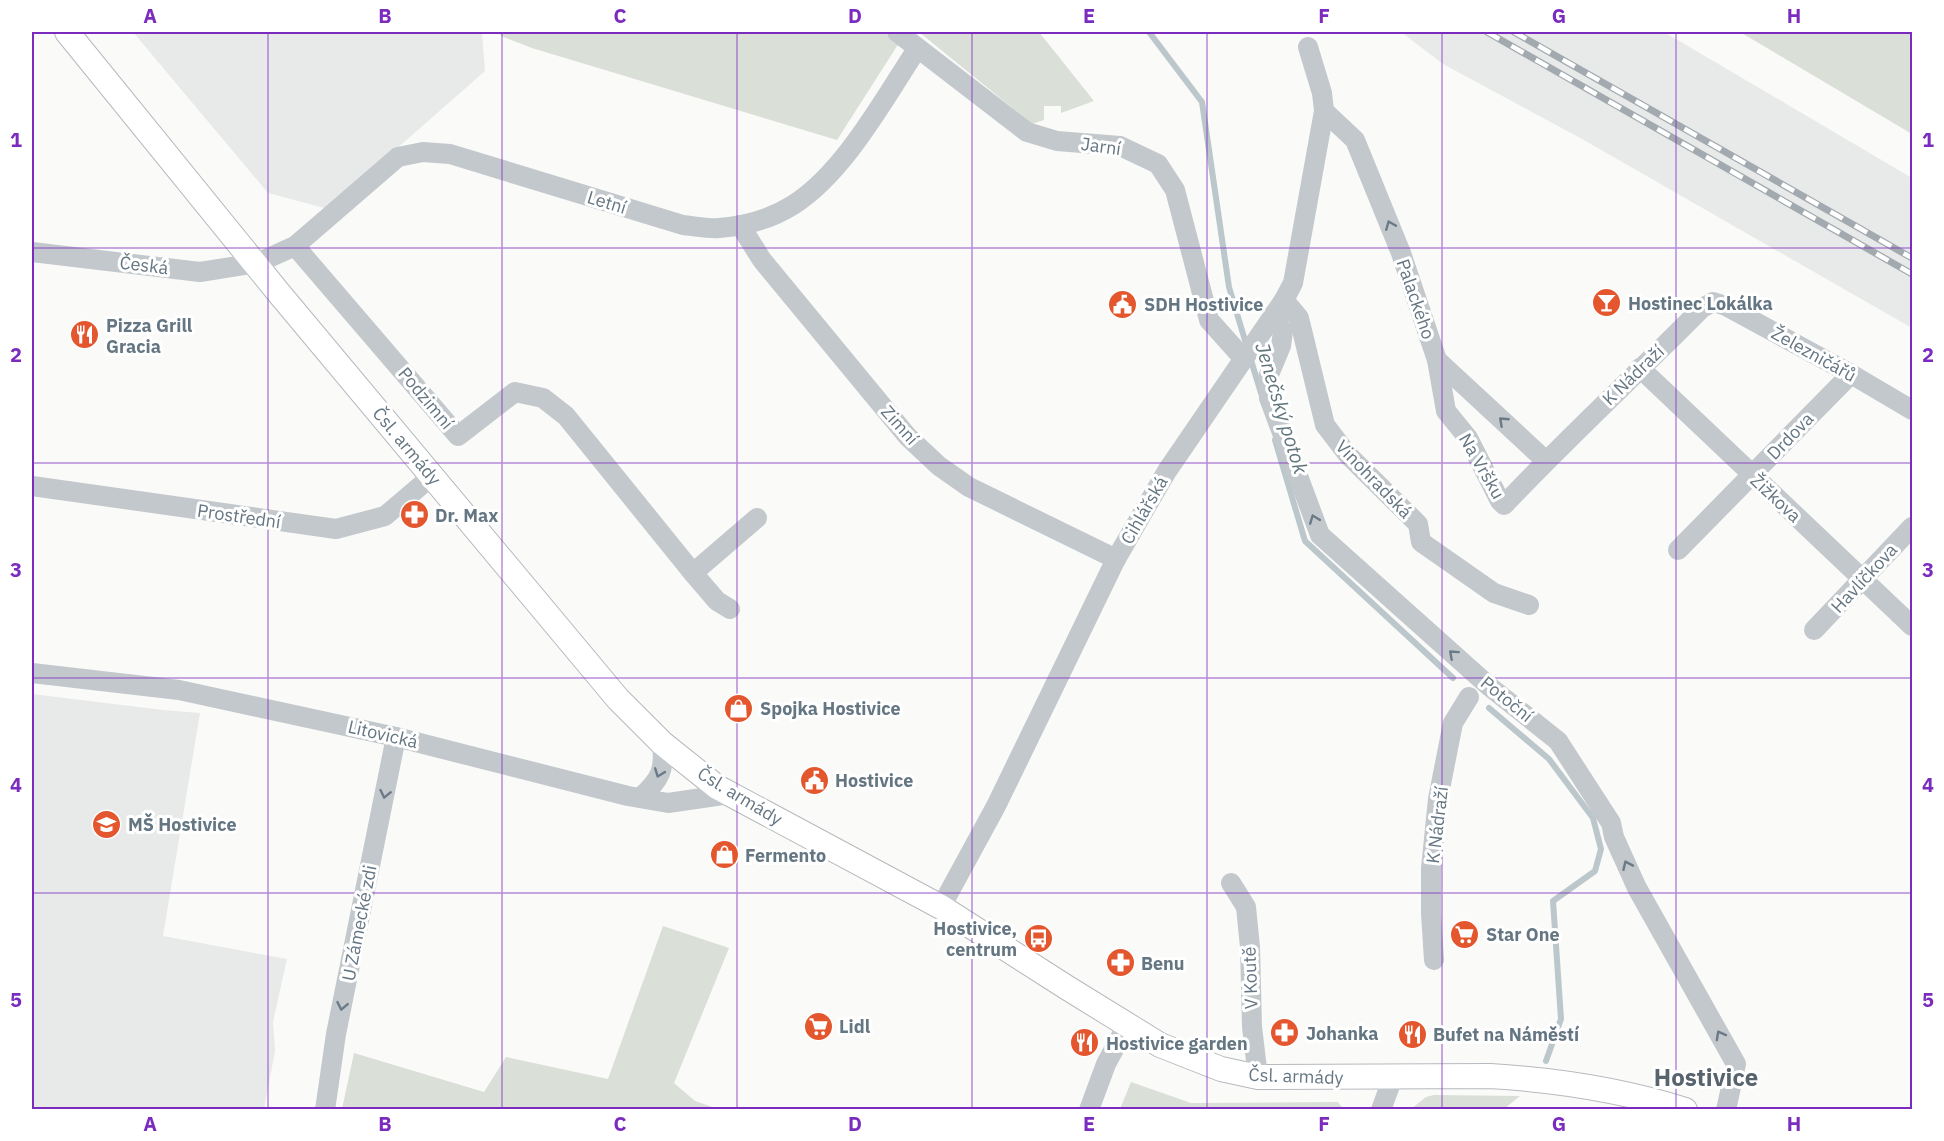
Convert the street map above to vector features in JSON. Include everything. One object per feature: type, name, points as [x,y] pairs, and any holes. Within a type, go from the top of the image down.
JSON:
[{"type":"main road","name":"Čsl. armády","points":[[67,32],[618,699],[662,743],[717,787],[941,907],[1126,1025],[1160,1045],[1188,1057],[1240,1074],[1258,1077],[1490,1076],[1526,1078],[1589,1087],[1685,1110]]},
{"type":"street","name":"Jarní","points":[[897,32],[1027,132],[1058,141],[1120,146],[1158,164],[1175,190],[1209,320],[1244,358]]},
{"type":"street","points":[[1308,47],[1322,93],[1324,111]]},
{"type":"street","name":"Letní","points":[[257,263],[295,246],[398,157],[423,152],[450,154],[683,225],[717,229],[766,218],[793,205],[827,178],[867,125],[917,49]]},
{"type":"street","name":"Cihlářská","points":[[941,907],[996,806],[1116,559],[1167,471],[1293,283],[1324,111]]},
{"type":"street","name":"Palackého","points":[[1324,111],[1355,140],[1401,253],[1437,360],[1546,461]]},
{"type":"street","name":"Zimní","points":[[740,225],[762,260],[908,436],[939,466],[969,487],[1116,559]]},
{"type":"street","name":"Podzimní","points":[[295,246],[458,436],[515,392],[543,398],[566,416],[693,573],[717,601],[730,609]]},
{"type":"street","name":"Česká","points":[[32,252],[200,272],[257,263]]},
{"type":"street","name":"K Nádraží","points":[[1530,477],[1702,308],[1713,302]]},
{"type":"street","name":"Železničářů","points":[[1713,302],[1726,306],[1912,410]]},
{"type":"street","name":"Vinohradská","points":[[1279,307],[1299,318],[1325,425],[1348,455],[1418,524],[1421,542],[1494,593],[1529,605]]},
{"type":"street","name":"Potoční","points":[[1279,307],[1283,331],[1281,346],[1268,377],[1269,398],[1320,535],[1490,687],[1558,741],[1611,823],[1614,837],[1637,888],[1736,1064],[1726,1110]]},
{"type":"street","name":"Na Vršku","points":[[1437,360],[1446,411],[1468,438],[1500,501],[1504,505],[1530,477]]},
{"type":"street","name":"Žižkova","points":[[1640,368],[1912,626]]},
{"type":"street","name":"Drdova","points":[[1678,550],[1851,374]]},
{"type":"street","name":"Prostřední","points":[[32,486],[336,530],[385,516],[432,476]]},
{"type":"street","points":[[693,573],[757,518]]},
{"type":"street","name":"Havlíčkova","points":[[1814,630],[1912,527]]},
{"type":"street","name":"Litovická","points":[[32,673],[179,690],[396,737],[668,803],[730,794]]},
{"type":"street","name":"K Nádraží","points":[[1434,960],[1431,868],[1438,799],[1453,723],[1469,697]]},
{"type":"street","name":"U Zámecké zdi","points":[[325,1110],[336,1034],[396,737]]},
{"type":"street","points":[[640,798],[653,786],[661,774],[664,758],[662,743]]},
{"type":"street","name":"V Koutě","points":[[1231,883],[1246,907],[1250,947],[1252,1027],[1258,1077]]},
{"type":"street","points":[[1089,1110],[1106,1064],[1126,1025]]},
{"type":"street","points":[[1381,1110],[1393,1077]]},
{"type":"shaded area","points":[[133,32],[482,32],[485,71],[328,209],[268,193]]},
{"type":"shaded area","points":[[499,32],[883,32],[899,43],[837,140],[532,48],[501,36]]},
{"type":"shaded area","points":[[919,32],[1039,32],[1094,101],[1061,113],[1061,106],[1044,106],[1044,120],[1032,124]]},
{"type":"shaded area","points":[[1401,32],[1664,32],[1912,178],[1912,328],[1582,139],[1443,64]]},
{"type":"shaded area","points":[[1740,32],[1912,32],[1912,134]]},
{"type":"shaded area","name":"MŠ Hostivice","points":[[32,694],[200,713],[163,936],[287,959],[273,1022],[275,1051],[264,1109],[32,1109]]},
{"type":"shaded area","points":[[663,926],[729,948],[674,1083],[695,1101],[718,1109],[342,1109],[354,1053],[484,1092],[506,1057],[608,1079]]},
{"type":"shaded area","points":[[1131,1082],[1191,1103],[1338,1102],[1343,1109],[1120,1109]]},
{"type":"shaded area","points":[[1434,1095],[1520,1096],[1504,1109],[1411,1109],[1426,1097]]},
{"type":"waterway","name":"Jenečský potok","points":[[1149,32],[1202,102],[1229,287],[1247,347]]},
{"type":"waterway","name":"Jenečský potok","points":[[1250,357],[1261,393]]},
{"type":"waterway","name":"Jenečský potok","points":[[1275,440],[1305,541],[1453,678]]},
{"type":"waterway","name":"Jenečský potok","points":[[1489,708],[1549,759],[1593,818],[1601,849],[1595,871],[1553,901],[1561,1019],[1546,1061]]},
{"type":"railway","points":[[1487,32],[1912,274]]},
{"type":"railway","points":[[1514,32],[1912,258]]},
{"type":"place","name":"Hostinec Lokálka","points":[[1607,303]]},
{"type":"place","name":"SDH Hostivice","points":[[1123,304]]},
{"type":"place","name":"Pizza Grill Gracia","points":[[85,335]]},
{"type":"place","name":"Dr. Max","points":[[414,515]]},
{"type":"place","name":"Spojka Hostivice","points":[[739,708]]},
{"type":"place","name":"Hostivice","points":[[814,780]]},
{"type":"place","name":"MŠ Hostivice","points":[[107,824]]},
{"type":"place","name":"Fermento","points":[[724,855]]},
{"type":"place","name":"Star One","points":[[1465,934]]},
{"type":"place","name":"Hostivice, centrum","points":[[1038,938]]},
{"type":"place","name":"Benu","points":[[1120,963]]},
{"type":"place","name":"Lidl","points":[[818,1026]]},
{"type":"place","name":"Johanka","points":[[1285,1033]]},
{"type":"place","name":"Bufet na Náměstí","points":[[1412,1034]]},
{"type":"place","name":"Hostivice garden","points":[[1085,1043]]},
{"type":"district","name":"Hostivice","points":[[1706,1077]]}]
